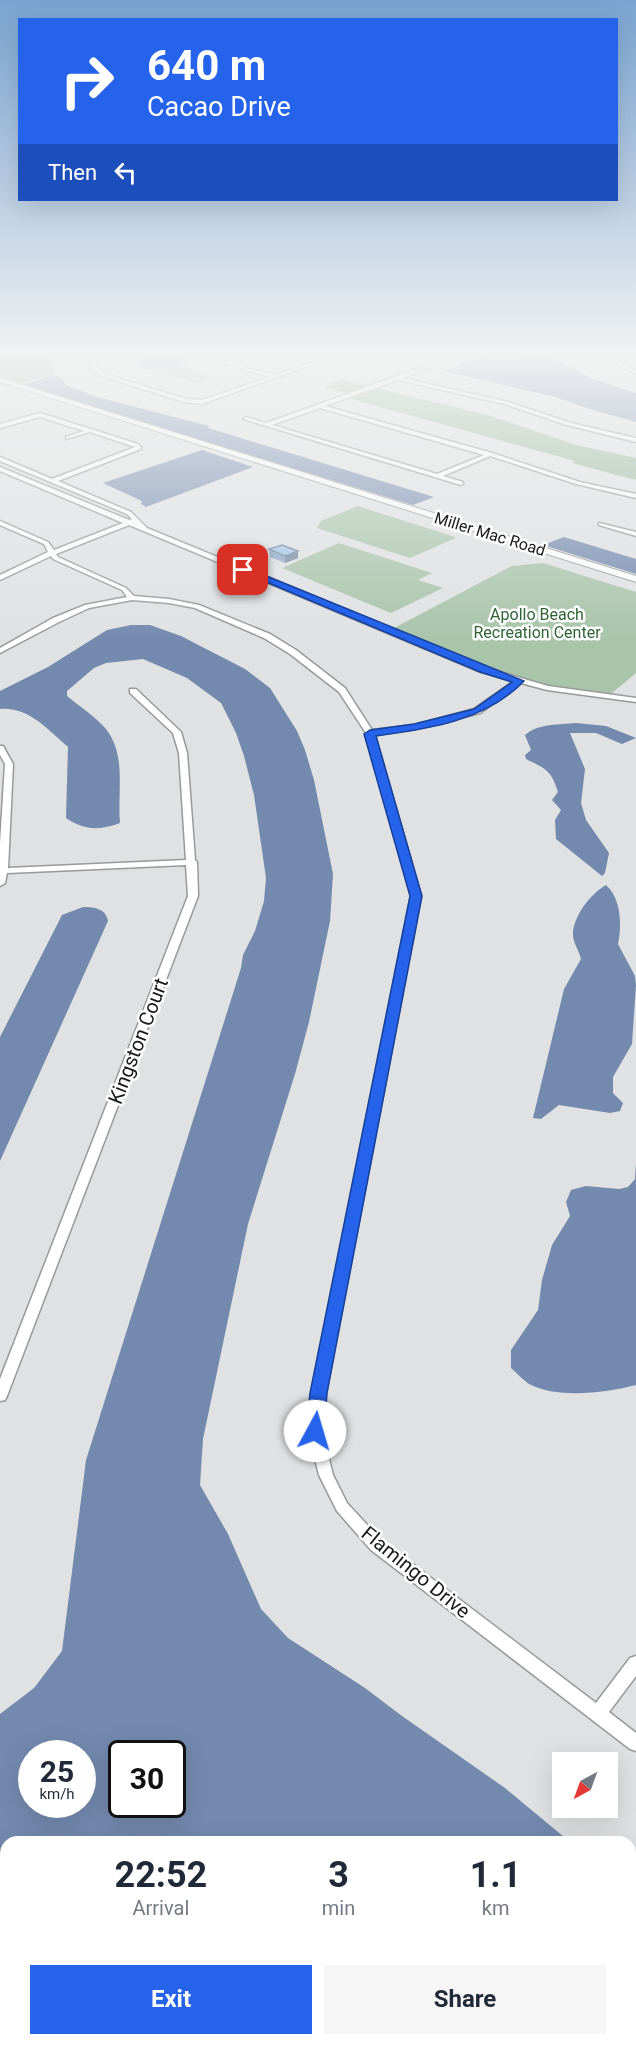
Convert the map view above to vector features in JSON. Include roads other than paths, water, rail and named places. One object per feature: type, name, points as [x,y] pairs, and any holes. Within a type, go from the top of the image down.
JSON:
[{"type":"street","points":[[52,481],[130,451]]},
{"type":"street","name":"Miller Mac Road","points":[[228,451],[636,579]]},
{"type":"street","points":[[356,451],[461,483]]},
{"type":"street","points":[[481,451],[578,483],[636,496]]},
{"type":"street","points":[[438,476],[490,454]]},
{"type":"street","points":[[0,459],[129,513],[133,521]]},
{"type":"street","points":[[0,469],[133,521],[147,529],[484,670],[572,693],[636,700]]},
{"type":"street","points":[[0,578],[52,553],[133,521]]},
{"type":"street","points":[[601,524],[636,534]]},
{"type":"street","points":[[2,526],[46,543],[55,558],[124,589],[132,598]]},
{"type":"street","name":"Flamingo Drive","points":[[0,651],[56,620],[87,606],[132,598],[197,606],[267,636],[294,652],[342,690],[370,734],[416,896],[319,1393],[315,1431],[326,1474],[342,1507],[376,1545],[636,1743]]},
{"type":"street","points":[[370,734],[415,727],[477,711],[519,681]]},
{"type":"street","name":"Kingston Court","points":[[0,1396],[194,896],[183,753],[177,732],[132,691]]},
{"type":"street","points":[[0,748],[9,764],[0,883]]},
{"type":"street","points":[[2,870],[192,862]]},
{"type":"street","points":[[598,1714],[636,1663]]},
{"type":"water","points":[[198,451],[206,451],[253,467],[146,507],[141,504],[142,501],[103,483]]},
{"type":"water","points":[[239,451],[285,451],[434,497],[413,505]]},
{"type":"water","points":[[564,537],[636,559],[636,574],[543,545]]},
{"type":"water","points":[[131,625],[150,625],[181,636],[245,669],[270,688],[297,731],[314,780],[333,874],[330,921],[309,1022],[295,1074],[248,1224],[203,1439],[200,1485],[228,1534],[261,1609],[288,1638],[365,1688],[505,1788],[563,1836],[0,1836],[0,1714],[34,1688],[62,1651],[86,1460],[241,968],[243,955],[255,931],[264,901],[266,878],[254,795],[236,733],[221,703],[187,678],[143,659],[106,663],[94,668],[67,691],[67,696],[102,724],[113,740],[117,751],[120,774],[120,823],[92,828],[79,825],[66,818],[68,747],[29,715],[10,709],[0,709],[0,691],[48,667],[107,630]]},
{"type":"water","points":[[576,723],[606,726],[636,738],[622,744],[596,733],[570,733],[585,769],[581,803],[586,820],[609,853],[605,873],[602,876],[556,839],[555,820],[561,810],[552,800],[558,792],[547,771],[526,759],[525,755],[531,750],[525,735],[531,731],[549,725]]},
{"type":"water","points":[[606,885],[615,897],[619,912],[618,944],[635,976],[636,985],[632,1044],[613,1077],[613,1093],[623,1103],[620,1111],[610,1113],[559,1105],[541,1119],[533,1118],[564,989],[581,959],[573,936],[575,922],[588,900]]},
{"type":"water","points":[[83,907],[102,911],[108,921],[0,1161],[0,1037],[62,915]]},
{"type":"water","points":[[636,1163],[636,1385],[582,1393],[540,1389],[529,1384],[511,1368],[511,1350],[538,1310],[542,1280],[552,1245],[570,1216],[566,1202],[571,1190],[586,1186],[619,1189],[628,1187],[635,1179]]},
{"type":"park label","name":"Apollo Beach Recreation Center","points":[[537,623]]}]
